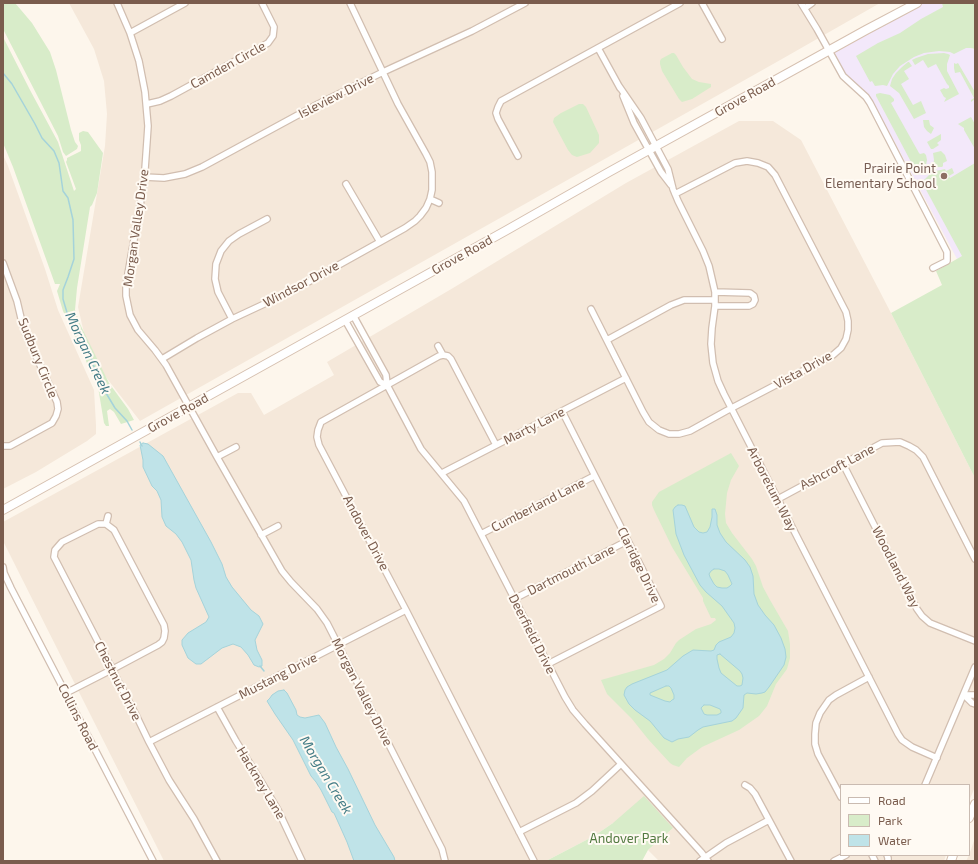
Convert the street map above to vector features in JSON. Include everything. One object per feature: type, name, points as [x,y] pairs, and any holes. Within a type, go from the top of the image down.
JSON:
[{"type":"street","name":"Morgan Valley Drive","points":[[117,3],[130,33],[139,61],[147,104],[147,141],[144,177],[126,285],[126,296],[130,315],[141,334],[162,359],[216,457],[282,571],[322,615],[329,627],[442,849],[445,861]]},
{"type":"street","points":[[130,33],[185,3]]},
{"type":"street","name":"Camden Circle","points":[[147,104],[160,101],[171,96],[268,43],[273,36],[274,27],[262,3]]},
{"type":"street","name":"Windsor Drive","points":[[162,359],[232,319],[292,291],[414,222],[420,216],[430,199],[432,181],[430,162],[398,104],[350,3]]},
{"type":"street","name":"Isleview Drive","points":[[144,177],[164,178],[178,176],[202,167],[318,104],[472,31],[525,3]]},
{"type":"street","points":[[518,156],[496,113],[501,101],[680,3]]},
{"type":"street","points":[[702,3],[722,39]]},
{"type":"street","points":[[812,3],[803,6],[843,76],[866,97],[870,103],[947,252],[947,261],[933,268]]},
{"type":"street","name":"Grove Road","points":[[4,509],[917,3]]},
{"type":"street","name":"Arboretum Way","points":[[598,48],[619,86],[634,123],[653,148],[661,172],[674,192],[709,266],[715,292],[711,344],[712,363],[718,381],[731,409],[898,734],[902,740],[912,747],[937,758]]},
{"type":"street","name":"Vista Drive","points":[[591,309],[649,422],[659,430],[669,434],[679,434],[690,431],[832,355],[841,348],[846,339],[848,330],[846,312],[775,176],[768,167],[747,161],[735,163],[674,192]]},
{"type":"street","points":[[346,184],[380,242]]},
{"type":"street","points":[[430,199],[439,203]]},
{"type":"street","points":[[232,319],[218,292],[215,279],[216,264],[221,251],[229,241],[267,219]]},
{"type":"street","name":"Sudbury Circle","points":[[3,263],[17,301],[21,319],[57,402],[58,409],[52,423],[10,446],[3,446]]},
{"type":"street","points":[[715,292],[750,293],[754,296],[755,300],[753,304],[749,306],[715,306]]},
{"type":"street","points":[[607,340],[671,305],[684,300],[715,300]]},
{"type":"street","points":[[345,320],[380,382],[387,385],[386,375],[353,315]]},
{"type":"street","points":[[438,346],[443,355],[448,356],[451,359],[496,445]]},
{"type":"street","name":"Andover Drive","points":[[443,355],[321,422],[317,437],[319,445],[406,610],[534,861]]},
{"type":"street","name":"Marty Lane","points":[[442,473],[626,378]]},
{"type":"street","name":"Deerfield Drive","points":[[387,385],[421,449],[464,501],[573,710],[704,860]]},
{"type":"street","name":"Claridge Drive","points":[[548,664],[661,606],[562,412]]},
{"type":"street","name":"Ashcroft Lane","points":[[778,499],[882,443],[900,442],[916,450],[923,457],[975,559]]},
{"type":"street","points":[[216,457],[236,447]]},
{"type":"street","name":"Woodland Way","points":[[843,464],[916,609],[930,622],[975,641]]},
{"type":"street","name":"Cumberland Lane","points":[[481,534],[594,476]]},
{"type":"street","points":[[66,693],[158,645],[164,638],[164,625],[114,530],[106,524],[108,516]]},
{"type":"street","name":"Chestnut Drive","points":[[106,524],[98,524],[62,542],[55,550],[54,557],[169,780],[194,818],[217,861]]},
{"type":"street","points":[[261,535],[278,526]]},
{"type":"street","name":"Dartmouth Lane","points":[[514,599],[627,541]]},
{"type":"street","name":"Collins Road","points":[[3,571],[153,861]]},
{"type":"street","name":"Mustang Drive","points":[[149,742],[406,610]]},
{"type":"street","points":[[926,784],[975,667]]},
{"type":"street","points":[[840,795],[818,754],[815,744],[816,723],[828,700],[869,677]]},
{"type":"street","points":[[964,694],[975,695]]},
{"type":"street","points":[[964,694],[972,703],[975,704]]},
{"type":"street","name":"Hackney Lane","points":[[217,707],[276,806],[302,861]]},
{"type":"street","points":[[519,832],[576,802],[592,791],[621,764]]},
{"type":"street","points":[[745,785],[755,794],[791,861]]},
{"type":"street","points":[[970,816],[975,804]]},
{"type":"street","points":[[704,860],[726,843],[769,820]]},
{"type":"street","points":[[834,861],[844,856]]},
{"type":"shaded area","points":[[69,3],[880,3],[140,421],[102,372],[84,333],[78,307],[105,146],[107,114],[104,81],[94,49]]},
{"type":"shaded area","name":"Prairie Point Elementary School","points":[[922,3],[942,3],[966,47],[975,49],[975,249],[957,259],[874,103],[863,89],[846,75],[834,51]]},
{"type":"shaded area","points":[[739,121],[773,121],[801,140],[975,478],[975,787],[970,799],[970,784],[840,784],[840,856],[946,856],[944,861],[659,861],[648,850],[673,828],[613,823],[594,836],[546,861],[164,861],[3,541],[3,522],[238,393],[251,393],[264,415],[334,375],[327,362],[453,288],[626,183]]},
{"type":"shaded area","points":[[3,155],[45,269],[58,310],[94,390],[96,434],[36,472],[3,489]]},
{"type":"shaded area","points":[[975,838],[975,861],[966,861],[970,856]]},
{"type":"green space","points":[[3,3],[15,3],[32,23],[50,52],[71,130],[78,146],[77,149],[66,156],[63,152],[58,136],[3,29]]},
{"type":"green space","points":[[942,3],[975,3],[975,49],[966,48],[954,54],[939,51],[924,53],[914,57],[900,66],[893,74],[887,86],[875,86],[872,81],[870,82],[856,56],[878,43],[900,33],[943,7]]},
{"type":"green space","points":[[3,37],[58,142],[74,191],[76,189],[66,162],[67,158],[81,151],[79,133],[83,131],[88,132],[103,153],[97,193],[90,207],[75,310],[80,324],[109,383],[134,420],[121,424],[114,412],[110,409],[107,411],[109,426],[106,426],[104,423],[98,387],[63,311],[57,291],[60,284],[55,284],[3,143]]},
{"type":"green space","points":[[672,53],[676,55],[692,79],[711,84],[711,87],[692,99],[682,102],[662,71],[660,64],[661,59]]},
{"type":"green space","points":[[944,53],[950,55],[947,64],[947,71],[959,94],[944,102],[946,98],[940,90],[949,88],[949,86],[936,64],[928,68],[923,60],[915,65],[912,60],[928,54]]},
{"type":"green space","points":[[908,62],[912,66],[904,71],[909,79],[901,84],[913,105],[921,101],[926,113],[914,119],[899,93],[890,86],[896,73]]},
{"type":"green space","points":[[954,63],[958,63],[975,92],[975,99],[971,102],[974,98],[960,72],[955,73]]},
{"type":"green space","points":[[880,93],[890,95],[894,99],[891,103],[919,153],[924,153],[926,155],[926,165],[918,175],[876,96],[876,94]]},
{"type":"green space","points":[[579,104],[583,104],[586,107],[599,135],[599,143],[590,153],[577,157],[572,155],[568,150],[553,122],[554,118],[561,113]]},
{"type":"green space","points":[[971,117],[975,124],[975,149],[964,128],[958,124]]},
{"type":"green space","points":[[923,120],[929,120],[930,125],[934,128],[931,134],[924,127]]},
{"type":"green space","points":[[941,134],[941,140],[937,143],[939,145],[931,149],[927,142]]},
{"type":"green space","points":[[941,151],[945,155],[947,161],[943,163],[942,167],[933,167],[933,153]]},
{"type":"green space","points":[[975,163],[975,478],[891,313],[942,285],[936,271],[962,256],[924,186],[927,185],[924,180],[932,170],[936,171],[945,169],[946,171],[952,168],[954,173],[949,176],[950,178]]},
{"type":"green space","points":[[731,453],[739,466],[731,480],[727,493],[725,514],[726,523],[752,559],[763,587],[788,631],[790,658],[787,669],[776,684],[767,706],[759,716],[739,730],[702,747],[687,758],[679,767],[670,763],[632,719],[607,694],[601,680],[654,665],[670,653],[679,640],[696,629],[711,624],[716,620],[715,618],[711,618],[703,598],[672,547],[654,510],[652,502],[659,492]]},
{"type":"green space","name":"Andover Park","points":[[644,796],[673,828],[648,850],[642,861],[546,861],[594,836],[613,823]]},
{"type":"water","points":[[143,443],[148,444],[163,456],[211,542],[222,564],[226,577],[232,587],[251,610],[259,616],[263,624],[255,640],[257,650],[262,660],[262,666],[259,667],[254,665],[241,647],[233,644],[222,648],[201,664],[196,664],[188,658],[182,645],[182,640],[188,633],[206,622],[209,617],[196,588],[191,560],[182,542],[176,534],[166,526],[162,517],[161,500],[143,467],[140,445]]},
{"type":"water","points":[[678,505],[685,506],[694,527],[699,532],[703,533],[707,532],[710,527],[712,509],[715,509],[717,515],[717,525],[720,533],[726,542],[745,560],[750,567],[753,576],[754,594],[758,605],[774,625],[781,638],[786,657],[784,665],[765,692],[756,694],[747,693],[744,695],[743,708],[732,721],[703,727],[689,737],[672,742],[664,738],[650,721],[629,704],[624,695],[625,690],[632,684],[667,670],[683,656],[693,650],[714,650],[719,642],[731,637],[735,628],[734,623],[722,606],[700,585],[684,555],[676,534],[673,510]],"holes":[[[714,569],[725,571],[732,584],[727,588],[717,587],[710,577],[709,574]],[[720,654],[740,671],[743,678],[742,685],[737,686],[721,673],[717,655]],[[669,686],[674,695],[674,699],[670,702],[665,701],[650,695],[650,693]],[[704,705],[710,705],[720,709],[721,713],[717,715],[707,715],[704,714],[701,708]]]},
{"type":"water","points":[[284,690],[296,710],[297,715],[305,718],[319,715],[325,723],[375,825],[395,861],[354,861],[334,813],[311,776],[293,740],[267,701],[278,691]]},
{"type":"waterway","name":"Morgan Creek","points":[[3,73],[12,84],[42,138],[54,151],[59,163],[63,191],[68,198],[73,220],[74,259],[63,290],[63,299],[68,316],[75,332],[92,360],[97,377],[115,408],[127,421],[132,430]]},
{"type":"waterway","name":"Morgan Creek","points":[[140,442],[142,446]]},
{"type":"waterway","name":"Morgan Creek","points":[[260,666],[264,671]]},
{"type":"place","name":"Prairie Point Elementary School","points":[[944,176]]}]
